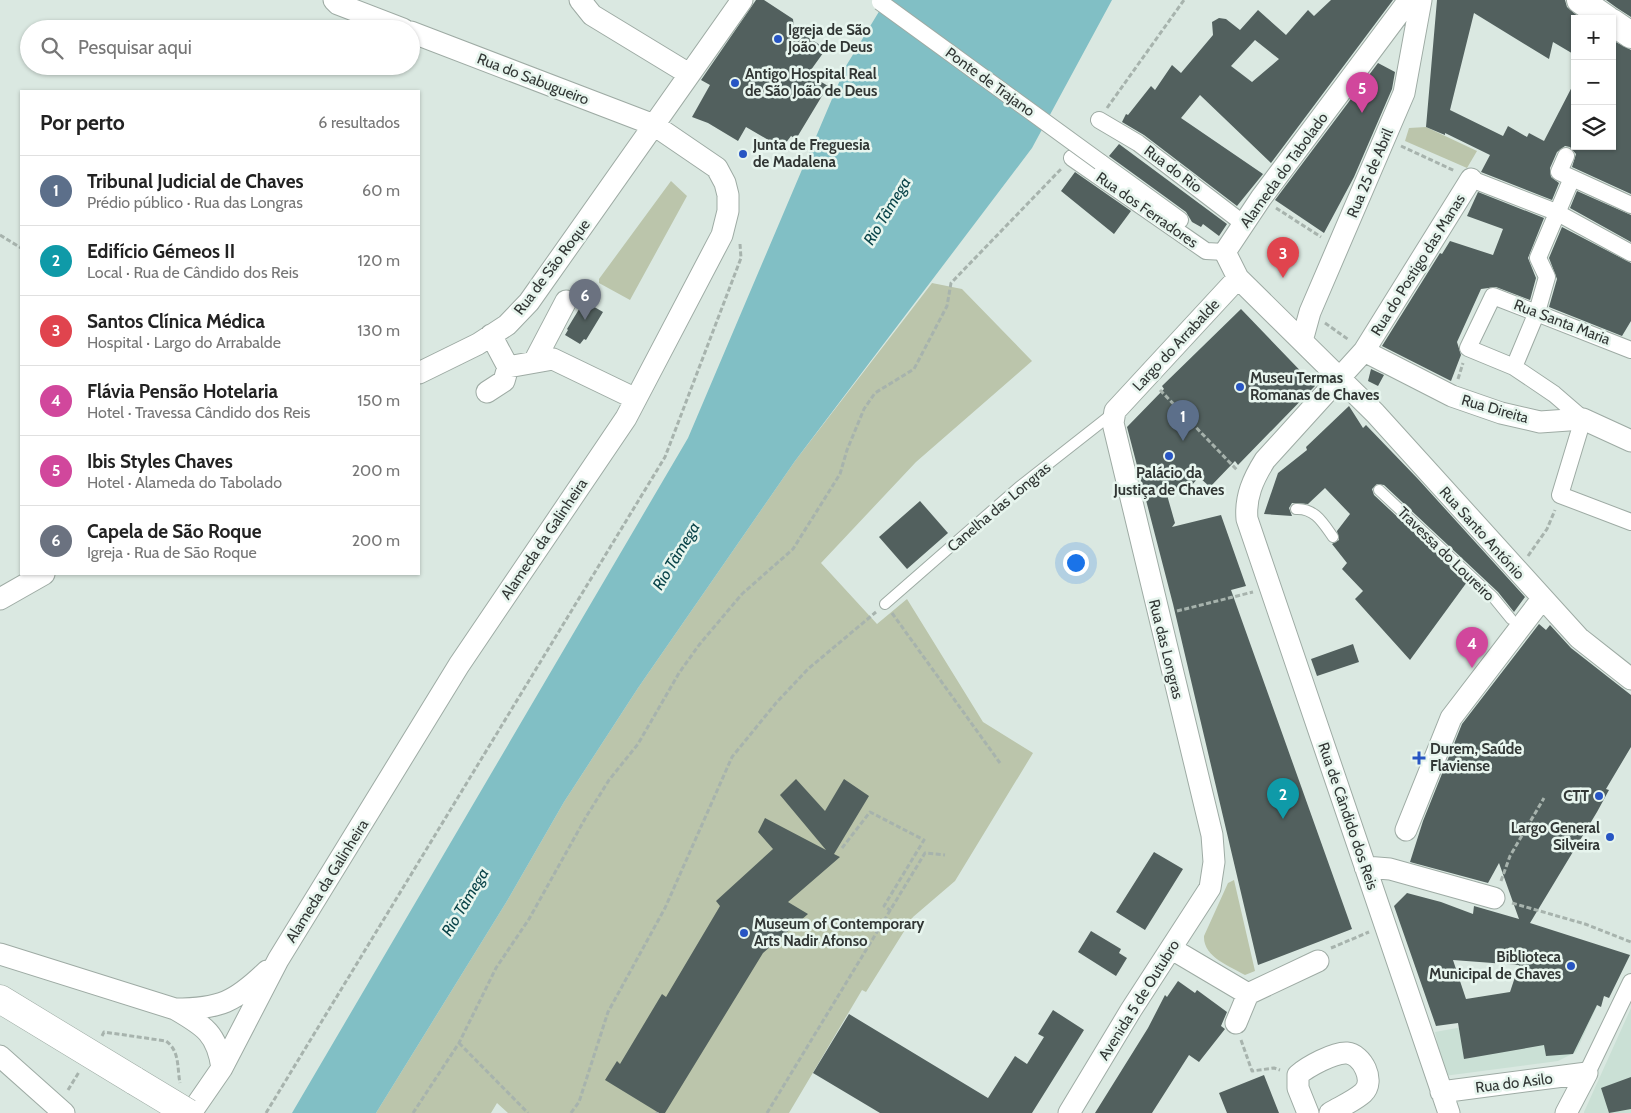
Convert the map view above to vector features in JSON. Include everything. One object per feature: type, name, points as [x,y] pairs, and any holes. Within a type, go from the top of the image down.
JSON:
[{"type":"main road","points":[[0,999],[190,1113]]},
{"type":"street","points":[[334,0],[338,4],[380,20]]},
{"type":"street","points":[[580,0],[592,15],[689,74]]},
{"type":"street","name":"Rua de São Roque","points":[[420,372],[491,335],[507,324],[530,302],[742,0]]},
{"type":"street","name":"Alameda do Tabolado","points":[[1225,252],[1261,198],[1409,0]]},
{"type":"street","name":"Rua 25 de Abril","points":[[1302,341],[1310,312],[1404,93],[1421,0]]},
{"type":"street","points":[[1580,0],[1601,15]]},
{"type":"street","name":"Ponte de Trajano","points":[[879,1],[1225,252]]},
{"type":"street","points":[[1616,25],[1631,35]]},
{"type":"street","name":"Rua do Sabugueiro","points":[[420,35],[654,125]]},
{"type":"street","points":[[1380,40],[1392,37],[1401,38],[1412,50]]},
{"type":"street","name":"Rua do Rio","points":[[1099,120],[1138,143],[1244,224]]},
{"type":"street","name":"Alameda da Galinheira","points":[[278,960],[459,665],[626,418],[722,235],[728,211],[725,182],[717,168],[654,125]]},
{"type":"street","points":[[1566,156],[1559,172],[1631,205]]},
{"type":"street","name":"Rua dos Ferradores","points":[[1072,158],[1206,251],[1225,252]]},
{"type":"street","points":[[1514,367],[1537,312],[1547,277],[1538,258],[1572,178]]},
{"type":"street","points":[[1471,179],[1556,212],[1631,253]]},
{"type":"street","name":"Rua do Postigo das Manas","points":[[1364,351],[1471,179]]},
{"type":"street","points":[[1225,252],[1238,278],[1340,379]]},
{"type":"street","name":"Largo do Arrabalde","points":[[1115,411],[1238,278]]},
{"type":"street","name":"Rua Santa Maria","points":[[1468,348],[1492,296],[1629,343]]},
{"type":"street","points":[[534,362],[566,301]]},
{"type":"street","points":[[487,392],[504,382],[508,367],[491,335]]},
{"type":"street","points":[[1468,348],[1514,367],[1554,394],[1583,419],[1560,495],[1631,522]]},
{"type":"street","points":[[1252,484],[1265,460],[1364,351]]},
{"type":"street","name":"Rua Direita","points":[[1364,351],[1452,396],[1500,413],[1540,422],[1583,419],[1631,441]]},
{"type":"street","points":[[508,367],[553,359],[636,399]]},
{"type":"street","name":"Rua Santo António","points":[[1340,379],[1375,413],[1578,638],[1631,680]]},
{"type":"street","name":"Rua das Longras","points":[[1115,411],[1112,423],[1114,432],[1212,835],[1214,862],[1210,888]]},
{"type":"street","name":"Rua de Cândido dos Reis","points":[[1252,484],[1251,513],[1270,587],[1448,1113]]},
{"type":"street","points":[[0,599],[42,575]]},
{"type":"street","points":[[1406,830],[1452,718],[1542,599]]},
{"type":"street","points":[[1365,867],[1390,869],[1494,898]]},
{"type":"street","name":"Avenida 5 de Outubro","points":[[1069,1113],[1131,1010],[1210,888]]},
{"type":"street","points":[[1172,949],[1248,994]]},
{"type":"street","points":[[0,954],[175,1009],[211,1034],[219,1049],[222,1068]]},
{"type":"street","points":[[175,1009],[202,1009],[228,1002],[250,988],[278,960]]},
{"type":"street","points":[[190,1113],[222,1068],[278,960]]},
{"type":"street","points":[[1236,1022],[1248,994],[1318,961]]},
{"type":"street","points":[[1566,1113],[1588,1073],[1631,982]]},
{"type":"street","points":[[1308,1113],[1298,1088],[1298,1075],[1307,1067],[1345,1053],[1357,1057],[1367,1072],[1368,1083],[1364,1092],[1330,1113]]},
{"type":"street","points":[[0,1056],[61,1110]]},
{"type":"street","name":"Rua do Asilo","points":[[1441,1092],[1588,1073]]},
{"type":"lane","name":"Canelha das Longras","points":[[885,604],[1019,487],[1115,411]]},
{"type":"lane","name":"Travessa do Loureiro","points":[[1380,493],[1493,597],[1510,619]]},
{"type":"lane","points":[[1296,509],[1309,511],[1316,515],[1333,537]]},
{"type":"path","points":[[1385,138],[1471,179]]},
{"type":"path","points":[[1261,198],[1318,235]]},
{"type":"path","points":[[266,1113],[666,457],[741,258],[740,238],[728,211]]},
{"type":"path","points":[[0,235],[20,247]]},
{"type":"path","points":[[413,1113],[459,1043],[496,968],[528,919],[609,780],[638,744],[679,673],[699,645],[742,594],[793,548],[840,474],[856,425],[875,393],[914,369],[947,306],[952,283]]},
{"type":"path","points":[[1452,396],[1468,348]]},
{"type":"path","points":[[1159,389],[1252,484]]},
{"type":"path","points":[[1517,572],[1552,518]]},
{"type":"path","points":[[1158,616],[1270,587]]},
{"type":"path","points":[[571,1113],[582,1094],[608,1012],[664,908],[732,757],[776,703],[808,669],[885,604],[1000,763]]},
{"type":"path","points":[[1544,798],[1510,856],[1494,898],[1558,915],[1631,942]]},
{"type":"path","points":[[842,848],[870,812],[924,840],[884,906],[891,911]]},
{"type":"path","points":[[766,1113],[925,853],[945,855]]},
{"type":"path","points":[[1338,945],[1385,925]]},
{"type":"path","points":[[1236,1022],[1252,1071],[1274,1068],[1298,1075]]},
{"type":"path","points":[[104,1032],[159,1040],[172,1045],[179,1064],[181,1084]]},
{"type":"path","points":[[459,1043],[528,1113]]},
{"type":"path","points":[[61,1110],[81,1070]]},
{"type":"shaded area","points":[[1426,127],[1477,151],[1467,168],[1405,141],[1409,128]]},
{"type":"shaded area","points":[[671,181],[687,196],[630,300],[599,283],[599,279]]},
{"type":"shaded area","points":[[932,283],[962,289],[1032,361],[916,462],[821,563],[877,624],[907,599],[983,722],[1033,753],[955,881],[913,917],[866,992],[862,990],[789,1113],[508,1113],[497,1103],[491,1113],[376,1113],[507,901],[564,802],[638,688],[795,461]]},
{"type":"shaded area","points":[[1234,880],[1255,971],[1245,975],[1218,960],[1208,950],[1204,936],[1228,883]]},
{"type":"shaded area","points":[[1568,997],[1597,1006],[1576,1052],[1558,1061],[1444,1076],[1435,1032],[1540,1013]]},
{"type":"shaded area","points":[[1631,1008],[1631,1113],[1584,1113],[1584,1112]]},
{"type":"water","name":"Rio Tâmega","points":[[886,0],[1112,0],[1032,148],[795,461],[638,688],[564,802],[507,901],[376,1113],[292,1113],[688,438],[846,66]]},
{"type":"building","points":[[756,0],[764,0],[793,19],[794,28],[826,49],[808,74],[828,86],[796,139],[791,136],[782,148],[746,127],[738,141],[708,123],[692,117],[710,85],[701,80]]},
{"type":"building","points":[[1331,0],[1393,0],[1271,163],[1200,95],[1181,118],[1263,174],[1237,206],[1144,135],[1122,122],[1126,114],[1128,115],[1151,86],[1155,90],[1172,65],[1181,73],[1213,35],[1212,22],[1219,18],[1226,19],[1240,30],[1258,10],[1286,35],[1308,10],[1314,16]],"holes":[[[1255,40],[1279,59],[1252,82],[1231,66]]]},
{"type":"building","points":[[1437,0],[1565,0],[1567,7],[1576,15],[1571,15],[1571,53],[1553,42],[1549,59],[1474,13],[1450,110],[1503,136],[1508,126],[1527,137],[1529,133],[1544,141],[1571,89],[1571,148],[1565,146],[1557,152],[1550,168],[1551,177],[1559,183],[1552,200],[1481,172],[1490,155],[1445,133],[1445,135],[1426,127]]},
{"type":"building","points":[[1606,0],[1631,0],[1631,17],[1617,8]]},
{"type":"building","points":[[1616,42],[1631,50],[1631,194],[1572,167],[1576,154],[1573,150],[1616,150]]},
{"type":"building","points":[[1378,63],[1395,72],[1392,89],[1354,177],[1324,233],[1275,200]]},
{"type":"building","points":[[1119,144],[1227,224],[1219,236],[1203,224],[1201,227],[1192,222],[1186,212],[1109,156]]},
{"type":"building","points":[[1075,172],[1131,211],[1114,234],[1061,191]]},
{"type":"building","points":[[1577,191],[1631,215],[1631,242],[1570,208]]},
{"type":"building","points":[[1478,192],[1544,218],[1528,258],[1536,278],[1530,300],[1496,287],[1481,289],[1457,342],[1461,355],[1451,381],[1382,346],[1440,253],[1442,254],[1450,241],[1493,255],[1503,229],[1467,216]]},
{"type":"building","points":[[1562,227],[1631,263],[1631,321],[1622,336],[1549,307],[1557,279],[1549,258]]},
{"type":"building","points":[[584,301],[603,312],[586,340],[584,339],[580,344],[565,335]]},
{"type":"building","points":[[1241,309],[1315,386],[1238,465],[1235,461],[1210,487],[1199,477],[1191,486],[1167,495],[1175,523],[1172,527],[1221,515],[1246,586],[1231,590],[1352,929],[1258,965],[1173,604],[1127,427],[1164,389],[1162,386]]},
{"type":"building","points":[[1371,369],[1384,375],[1378,386],[1368,381]]},
{"type":"building","points":[[1349,406],[1363,428],[1366,425],[1418,479],[1525,597],[1514,612],[1498,592],[1384,485],[1377,484],[1372,489],[1374,495],[1467,582],[1410,660],[1355,599],[1363,591],[1342,569],[1347,563],[1332,544],[1339,540],[1337,531],[1350,514],[1325,488],[1308,504],[1292,503],[1289,508],[1292,516],[1264,514],[1278,473],[1307,450],[1306,447]]},
{"type":"building","points":[[920,501],[948,533],[907,569],[879,537]]},
{"type":"building","points":[[1539,624],[1546,630],[1550,625],[1571,648],[1631,695],[1631,747],[1606,789],[1609,790],[1597,812],[1530,923],[1630,955],[1609,998],[1604,996],[1601,1007],[1597,1005],[1573,1054],[1546,1056],[1544,1045],[1464,1059],[1458,1023],[1436,1026],[1394,906],[1407,893],[1441,902],[1473,914],[1474,906],[1519,919],[1499,863],[1488,883],[1410,862],[1423,821],[1462,724]],"holes":[[[1453,960],[1519,965],[1510,992],[1466,999]]]},
{"type":"building","points":[[1353,644],[1359,662],[1317,676],[1311,659]]},
{"type":"building","name":"Museum of Contemporary Arts Nadir Afonso","points":[[796,779],[825,811],[844,779],[869,796],[834,854],[840,857],[788,902],[808,914],[763,953],[665,1113],[659,1113],[605,1080],[617,1061],[620,1064],[662,994],[666,997],[720,906],[716,901],[773,849],[758,832],[765,818],[826,850],[780,795]]},
{"type":"building","points":[[1154,852],[1183,869],[1145,930],[1116,912]]},
{"type":"building","points":[[1091,931],[1121,949],[1119,953],[1127,958],[1116,976],[1078,952]]},
{"type":"building","points":[[1178,981],[1195,993],[1197,990],[1227,1012],[1221,1026],[1225,1029],[1199,1062],[1189,1055],[1152,1113],[1095,1113],[1148,1028],[1165,995],[1167,997]]},
{"type":"building","points":[[1053,1010],[1084,1030],[1032,1113],[880,1113],[813,1073],[849,1014],[988,1098],[1015,1056],[1027,1064],[1044,1037],[1038,1034]]},
{"type":"building","points":[[1264,1075],[1279,1113],[1227,1113],[1219,1093]]},
{"type":"building","points":[[1631,1077],[1631,1109],[1609,1113],[1601,1088]]},
{"type":"place","name":"Igreja de São João de Deus","points":[[778,39]]},
{"type":"place","name":"Antigo Hospital Real de São João de Deus","points":[[735,83]]},
{"type":"place","name":"Ibis Styles Chaves","points":[[1362,113]]},
{"type":"place","name":"Junta de Freguesia de Madalena","points":[[743,154]]},
{"type":"place","name":"Santos Clínica Médica","points":[[1283,278]]},
{"type":"place","name":"Capela de São Roque","points":[[585,320]]},
{"type":"place","name":"Museu Termas Romanas de Chaves","points":[[1240,387]]},
{"type":"place","name":"Tribunal Judicial de Chaves","points":[[1183,441]]},
{"type":"place","name":"Palácio da Justiça de Chaves","points":[[1169,456]]},
{"type":"place","name":"Flávia Pensão Hotelaria","points":[[1472,668]]},
{"type":"place","name":"Durem, Saúde Flaviense","points":[[1419,758]]},
{"type":"place","name":"CTT","points":[[1599,796]]},
{"type":"place","name":"Edifício Gémeos II","points":[[1283,819]]},
{"type":"place","name":"Largo General Silveira","points":[[1610,837]]},
{"type":"place","name":"Museum of Contemporary Arts Nadir Afonso","points":[[744,933]]},
{"type":"place","name":"Biblioteca Municipal de Chaves","points":[[1571,966]]}]
